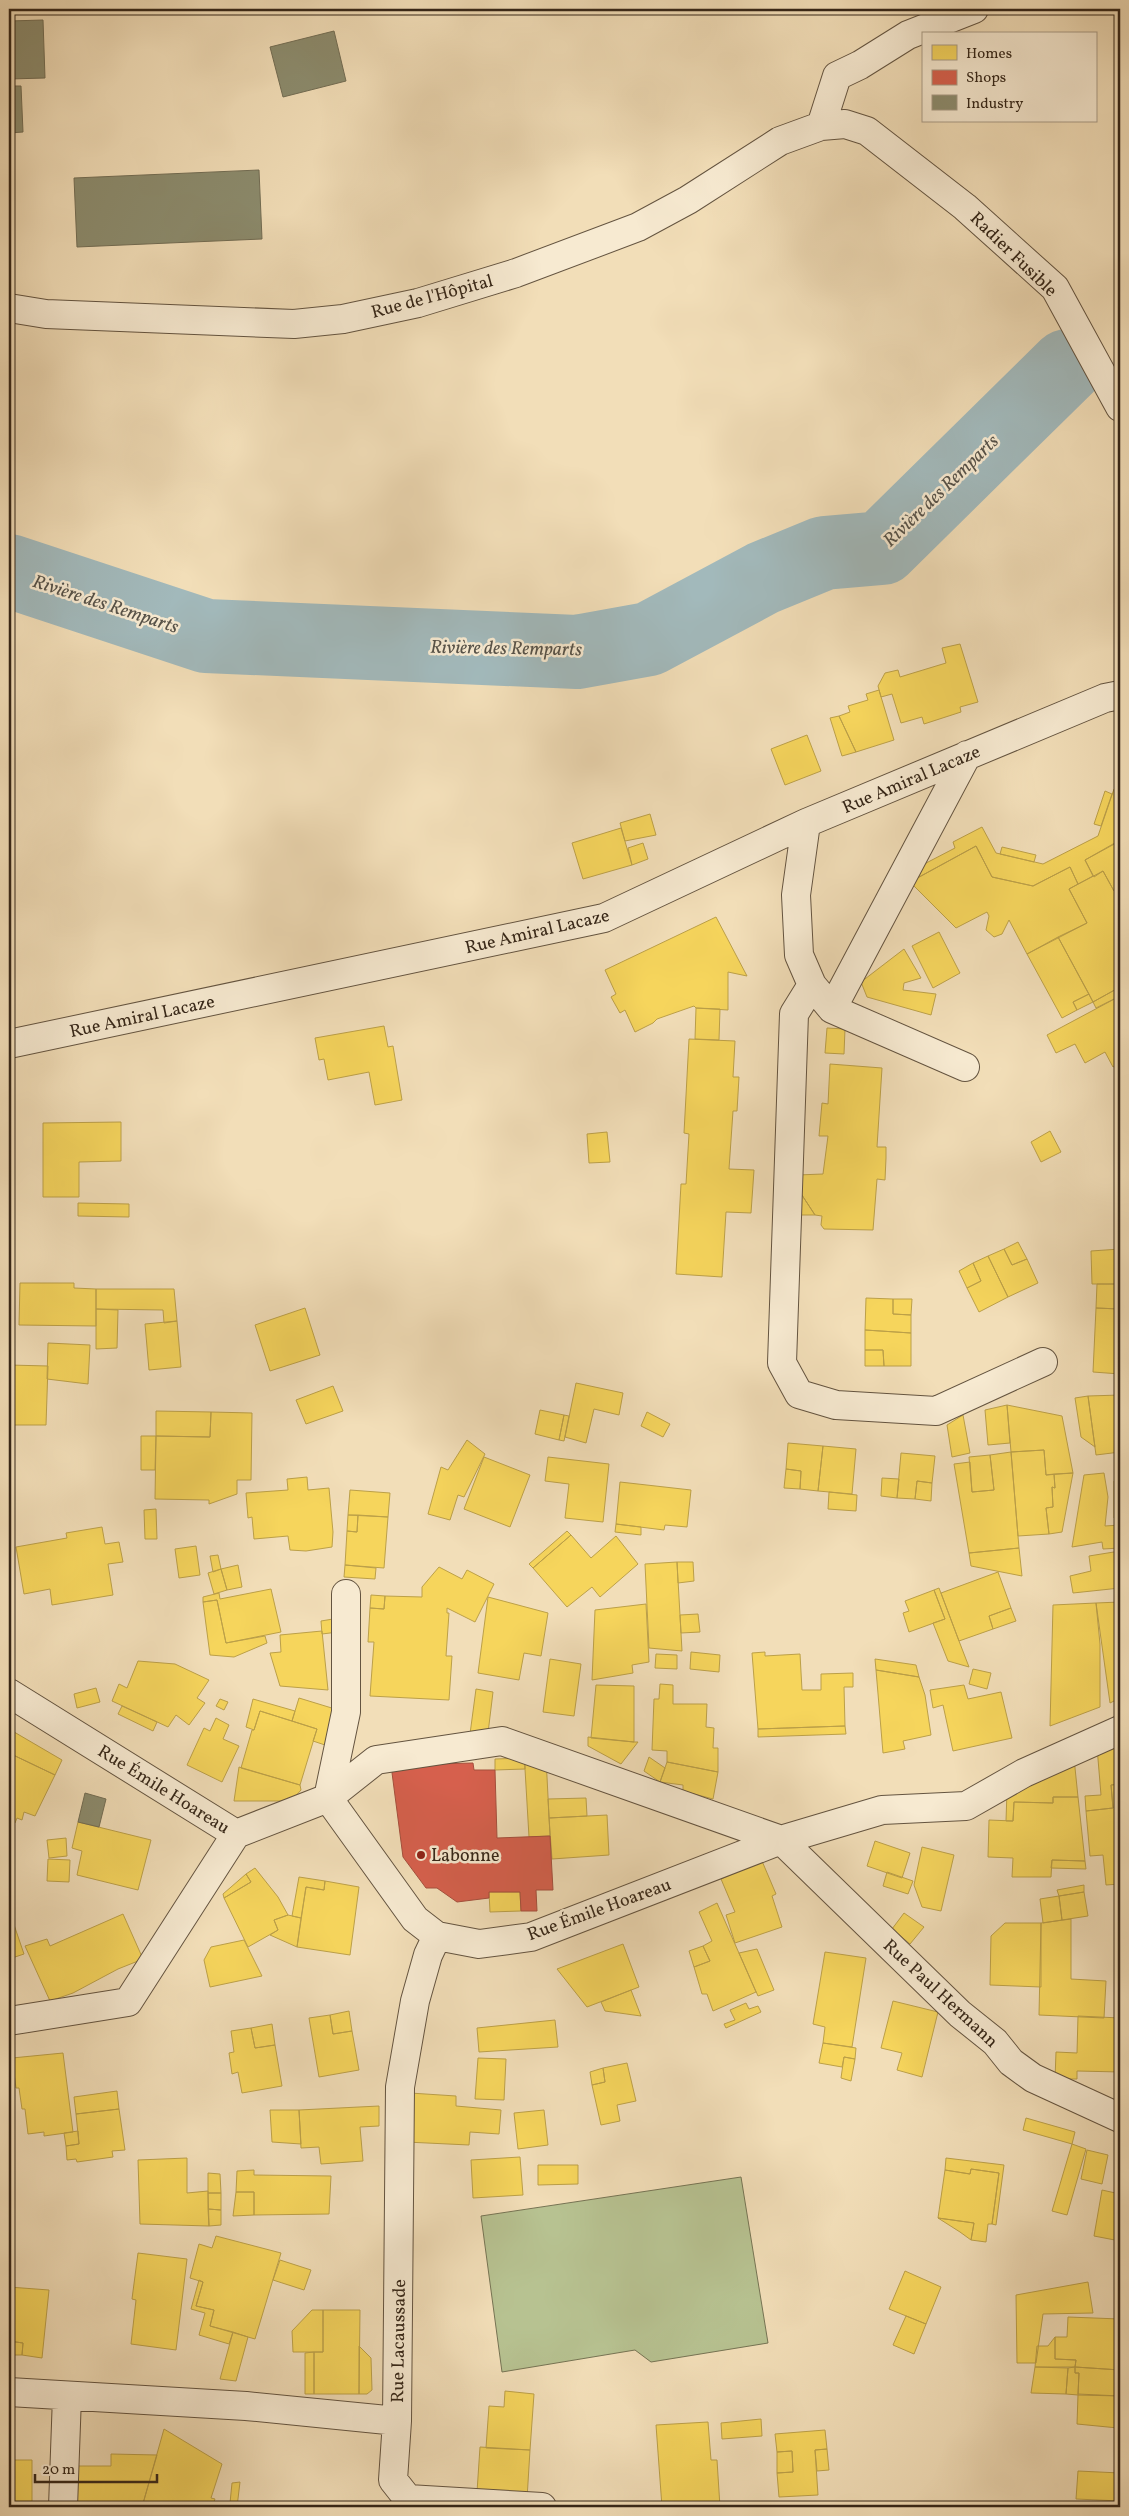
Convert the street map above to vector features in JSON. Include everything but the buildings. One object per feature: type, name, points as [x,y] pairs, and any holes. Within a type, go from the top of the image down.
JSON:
[{"type":"street","points":[[821,126],[836,76],[860,65],[908,35],[974,9]]},
{"type":"street","name":"Radier Fusible","points":[[821,126],[845,124],[867,131],[965,207],[1054,288],[1120,407]]},
{"type":"street","name":"Rue de l'Hôpital","points":[[9,308],[46,314],[294,324],[343,319],[418,303],[516,273],[638,227],[688,200],[780,141],[821,126]]},
{"type":"street","name":"Rue Amiral Lacaze","points":[[9,1044],[604,918],[806,823],[1105,698],[1120,695]]},
{"type":"street","points":[[832,1009],[967,755]]},
{"type":"street","points":[[806,823],[796,895],[799,955],[812,985],[832,1009],[965,1067]]},
{"type":"street","points":[[812,985],[794,1014],[782,1363],[799,1394],[836,1405],[936,1411],[1043,1362]]},
{"type":"street","points":[[328,1798],[346,1712],[346,1594]]},
{"type":"street","name":"Rue Émile Hoareau","points":[[9,1693],[236,1834],[328,1798],[376,1760],[502,1741],[781,1840]]},
{"type":"street","name":"Rue Émile Hoareau","points":[[328,1798],[415,1919],[437,1936],[479,1944],[531,1937],[781,1840],[882,1810],[966,1806],[1024,1773],[1120,1730]]},
{"type":"street","points":[[9,2021],[128,2002],[236,1834]]},
{"type":"street","name":"Rue Paul Hermann","points":[[781,1840],[953,2008],[995,2042],[1011,2062],[1033,2078],[1120,2118]]},
{"type":"street","name":"Rue Lacaussade","points":[[9,2392],[246,2406],[397,2421],[400,2087],[415,2002],[428,1955],[437,1936]]},
{"type":"street","points":[[63,2507],[67,2396]]},
{"type":"street","points":[[397,2421],[393,2480],[408,2500],[542,2507]]},
{"type":"green space","points":[[741,2177],[768,2343],[651,2362],[635,2350],[502,2372],[481,2216]]},
{"type":"waterway","name":"Rivière des Remparts","points":[[9,571],[206,636],[577,652],[649,639],[763,578],[824,553],[882,548],[1067,366]]},
{"type":"place","name":"Labonne","points":[[421,1855]]}]
